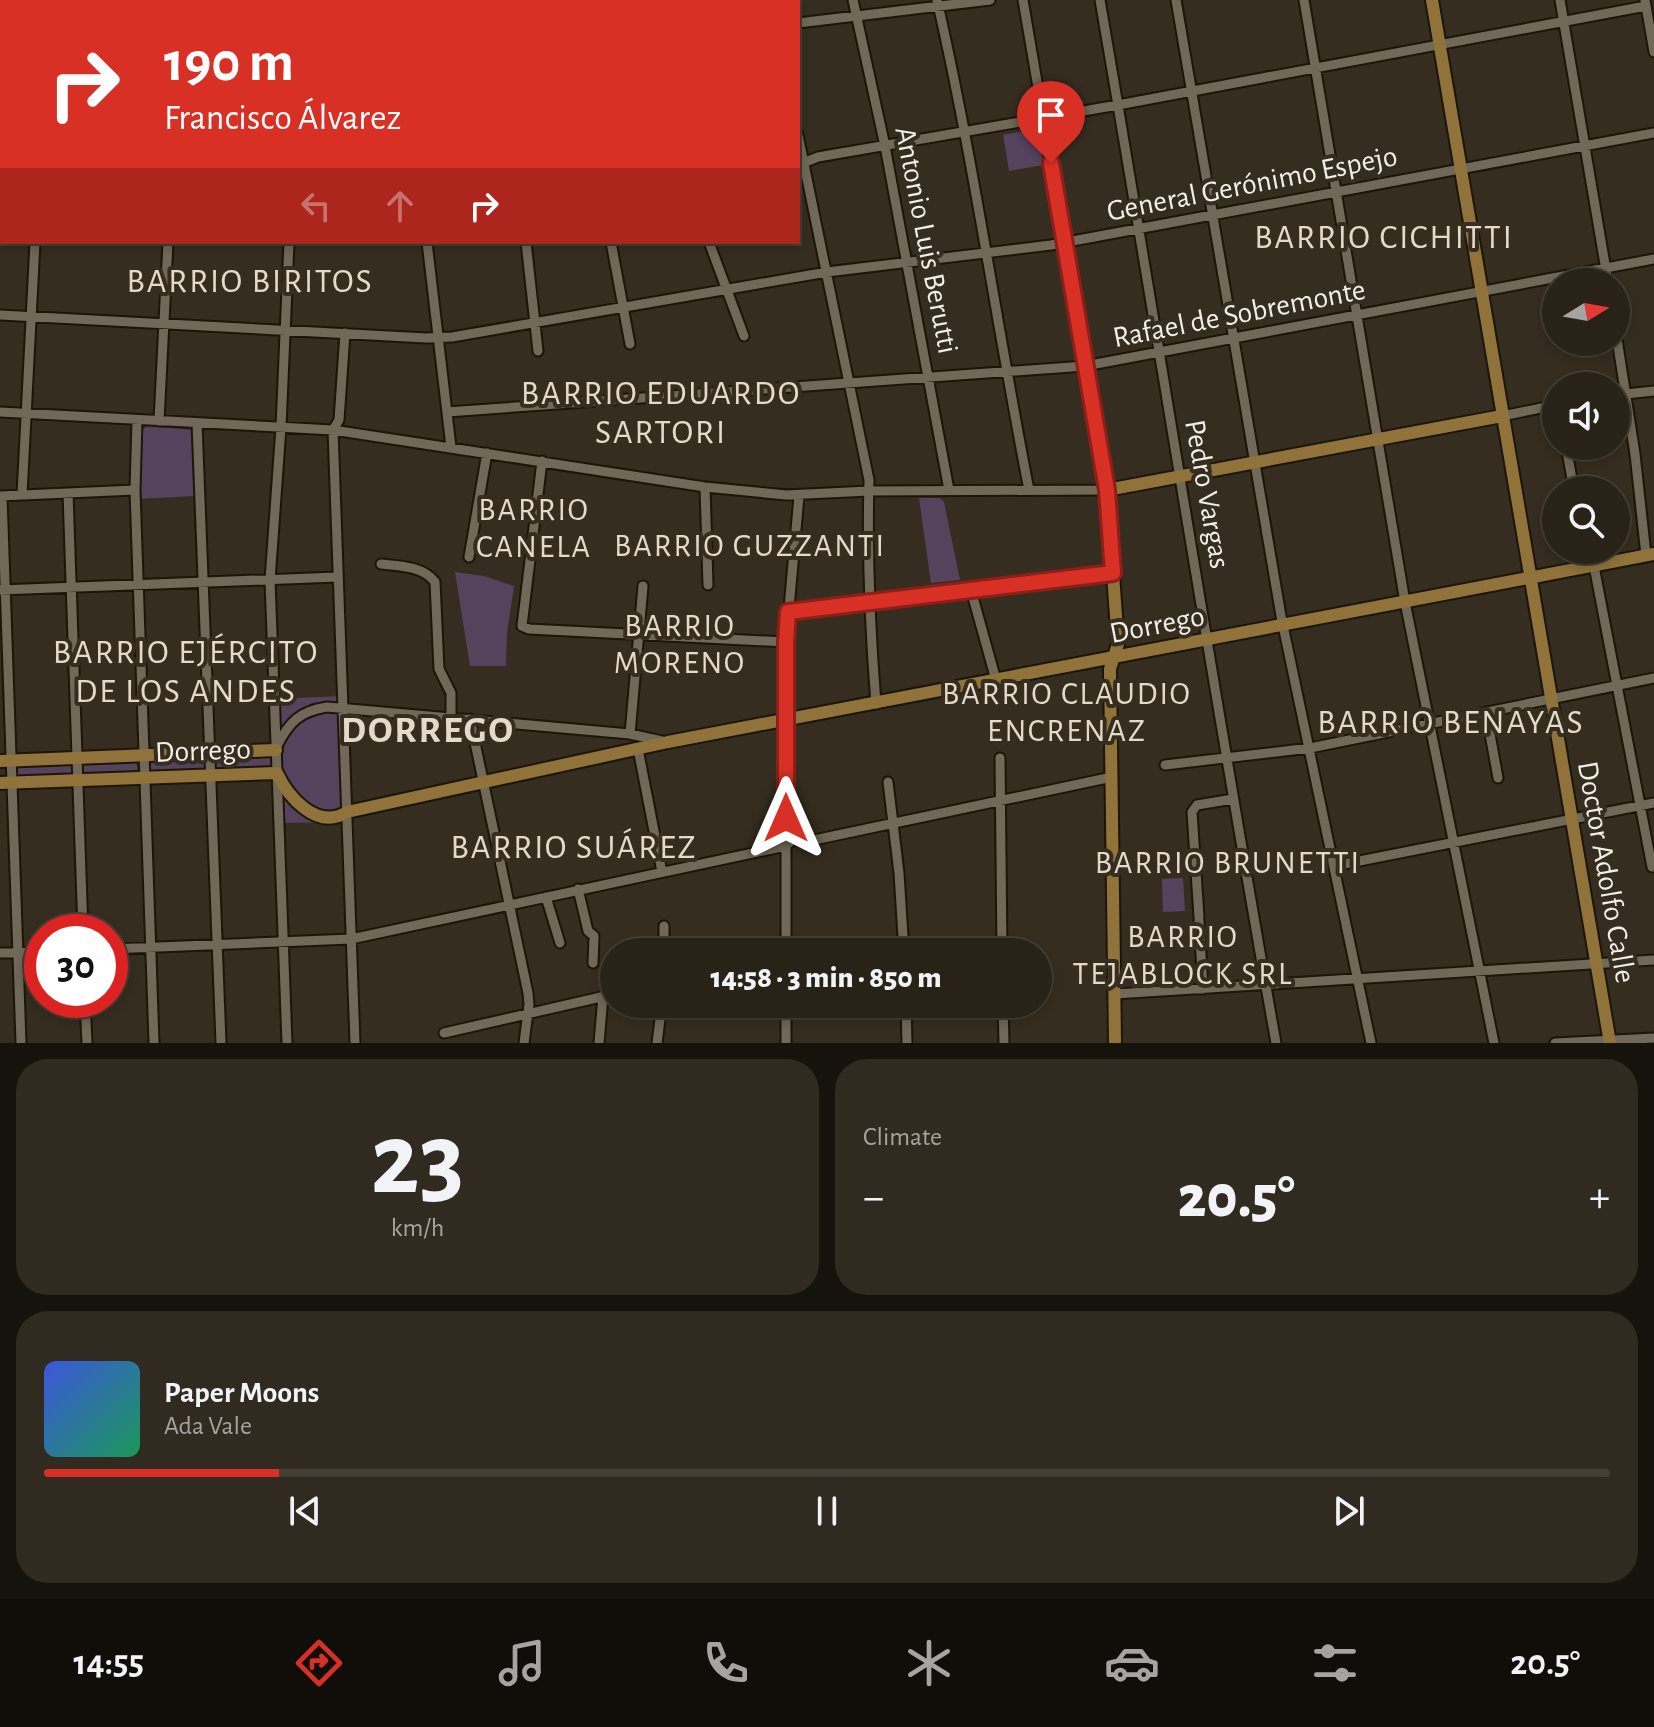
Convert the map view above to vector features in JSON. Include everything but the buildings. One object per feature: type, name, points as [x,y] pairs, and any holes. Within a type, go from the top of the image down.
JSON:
[{"type":"main road","name":"Doctor Adolfo Calle","points":[[1432,0],[1610,1042]]},
{"type":"main road","points":[[1115,1043],[1110,669],[1118,644],[1107,490],[1502,416]]},
{"type":"main road","name":"Dorrego","points":[[6,783],[277,773],[290,796],[305,809],[340,816],[668,742],[1650,555]]},
{"type":"main road","name":"Dorrego","points":[[5,761],[276,750]]},
{"type":"street","name":"Antonio Luis Berutti","points":[[853,0],[885,146],[949,490]]},
{"type":"street","points":[[800,23],[990,0]]},
{"type":"street","points":[[0,412],[333,430],[705,487],[799,496],[869,491],[1107,490],[1023,0]]},
{"type":"street","name":"Pedro Vargas","points":[[1100,0],[1276,1043]]},
{"type":"street","points":[[1176,0],[1284,626],[1371,1043]]},
{"type":"street","points":[[1304,0],[1405,602],[1494,1043]]},
{"type":"street","points":[[1560,0],[1606,268]]},
{"type":"street","points":[[876,704],[868,603],[869,480],[827,272],[801,163],[1440,45],[1649,2],[1654,52]]},
{"type":"street","points":[[938,4],[966,132],[1029,490]]},
{"type":"street","name":"General Gerónimo Espejo","points":[[0,315],[439,338],[827,272],[1064,242],[1654,133]]},
{"type":"street","points":[[22,495],[35,244]]},
{"type":"street","points":[[159,421],[168,244]]},
{"type":"street","points":[[287,1043],[270,580],[289,244]]},
{"type":"street","points":[[427,244],[451,447]]},
{"type":"street","points":[[526,244],[538,351]]},
{"type":"street","points":[[611,244],[630,344]]},
{"type":"street","points":[[710,244],[744,336]]},
{"type":"street","name":"Rafael de Sobremonte","points":[[1606,268],[1654,259]]},
{"type":"street","name":"Rafael de Sobremonte","points":[[447,412],[1085,366],[1542,280]]},
{"type":"street","points":[[345,333],[339,420],[333,430],[355,1043]]},
{"type":"street","points":[[1630,393],[1654,391]]},
{"type":"street","points":[[1502,416],[1542,408]]},
{"type":"street","points":[[137,420],[137,585],[154,1043]]},
{"type":"street","points":[[197,423],[221,1043]]},
{"type":"street","points":[[1630,433],[1650,555]]},
{"type":"street","points":[[469,557],[487,453]]},
{"type":"street","points":[[542,461],[522,626],[529,629],[786,642]]},
{"type":"street","points":[[705,487],[708,585]]},
{"type":"street","points":[[21,1043],[5,761],[1,496],[135,490]]},
{"type":"street","points":[[68,493],[82,914]]},
{"type":"street","points":[[786,938],[786,642],[799,496]]},
{"type":"street","points":[[381,564],[416,569],[435,582],[439,669],[451,693],[451,716]]},
{"type":"street","points":[[1589,564],[1617,685],[1652,867]]},
{"type":"street","points":[[788,612],[1113,573]]},
{"type":"street","points":[[3,590],[337,577]]},
{"type":"street","points":[[630,734],[643,586]]},
{"type":"street","points":[[971,590],[996,680]]},
{"type":"street","points":[[1165,765],[1310,748],[1654,678]]},
{"type":"street","name":"Dorrego","points":[[276,750],[289,724],[302,713],[327,707],[630,734],[668,742]]},
{"type":"street","points":[[1486,712],[1498,778]]},
{"type":"street","points":[[470,719],[528,993],[524,1043]]},
{"type":"street","points":[[638,749],[662,872]]},
{"type":"street","points":[[1000,758],[1002,938]]},
{"type":"street","points":[[128,948],[351,939],[786,846],[792,840],[814,840],[1112,777]]},
{"type":"street","points":[[888,782],[903,938]]},
{"type":"street","points":[[1203,989],[1192,812],[1197,805],[1233,799]]},
{"type":"street","points":[[1334,866],[1654,803]]},
{"type":"street","points":[[578,889],[588,931],[594,936],[593,963]]},
{"type":"street","points":[[546,897],[560,943]]},
{"type":"street","points":[[664,926],[664,938]]},
{"type":"street","points":[[0,953],[24,953]]},
{"type":"street","points":[[1115,994],[1654,960]]},
{"type":"street","points":[[444,1033],[600,998]]},
{"type":"street","points":[[86,1018],[87,1043]]},
{"type":"street","points":[[599,1043],[601,1018]]},
{"type":"street","points":[[657,1043],[660,1018]]},
{"type":"street","points":[[786,1018],[786,1043]]},
{"type":"street","points":[[906,1018],[907,1043]]},
{"type":"street","points":[[1003,1018],[1004,1043]]},
{"type":"street","points":[[1555,1043],[1654,1038]]},
{"type":"shaded area","points":[[1034,129],[1038,131],[1043,165],[1009,171],[1003,135]]},
{"type":"shaded area","points":[[148,426],[192,430],[195,496],[139,499],[141,430]]},
{"type":"shaded area","points":[[919,498],[940,498],[944,502],[960,580],[931,583]]},
{"type":"shaded area","points":[[455,572],[484,576],[514,586],[506,666],[470,666]]},
{"type":"shaded area","points":[[342,696],[347,822],[279,823],[274,699]]},
{"type":"shaded area","points":[[270,756],[270,767],[214,770],[215,758]]},
{"type":"shaded area","points":[[204,759],[205,770],[149,772],[149,761]]},
{"type":"shaded area","points":[[136,761],[138,773],[82,775],[83,763]]},
{"type":"shaded area","points":[[71,764],[71,775],[15,777],[15,766]]},
{"type":"shaded area","points":[[1183,878],[1185,911],[1163,912],[1162,879]]},
{"type":"district","name":"BARRIO CICHITTI","points":[[1384,236]]},
{"type":"district","name":"BARRIO BIRITOS","points":[[250,280]]},
{"type":"district","name":"BARRIO EDUARDO SARTORI","points":[[661,412]]},
{"type":"district","name":"BARRIO CANELA","points":[[534,528]]},
{"type":"district","name":"BARRIO GUZZANTI","points":[[750,545]]},
{"type":"district","name":"BARRIO MORENO","points":[[680,644]]},
{"type":"district","name":"BARRIO EJÉRCITO DE LOS ANDES","points":[[186,670]]},
{"type":"district","name":"BARRIO CLAUDIO ENCRENAZ","points":[[1067,712]]},
{"type":"district","name":"BARRIO BENAYAS","points":[[1451,721]]},
{"type":"district","name":"DORREGO","points":[[428,729]]},
{"type":"district","name":"BARRIO SUÁREZ","points":[[574,846]]},
{"type":"district","name":"BARRIO BRUNETTI","points":[[1228,862]]},
{"type":"district","name":"BARRIO TEJABLOCK SRL","points":[[1183,954]]},
{"type":"route","points":[[786,818],[788,612],[1113,573],[1107,490],[1051,163]]}]
